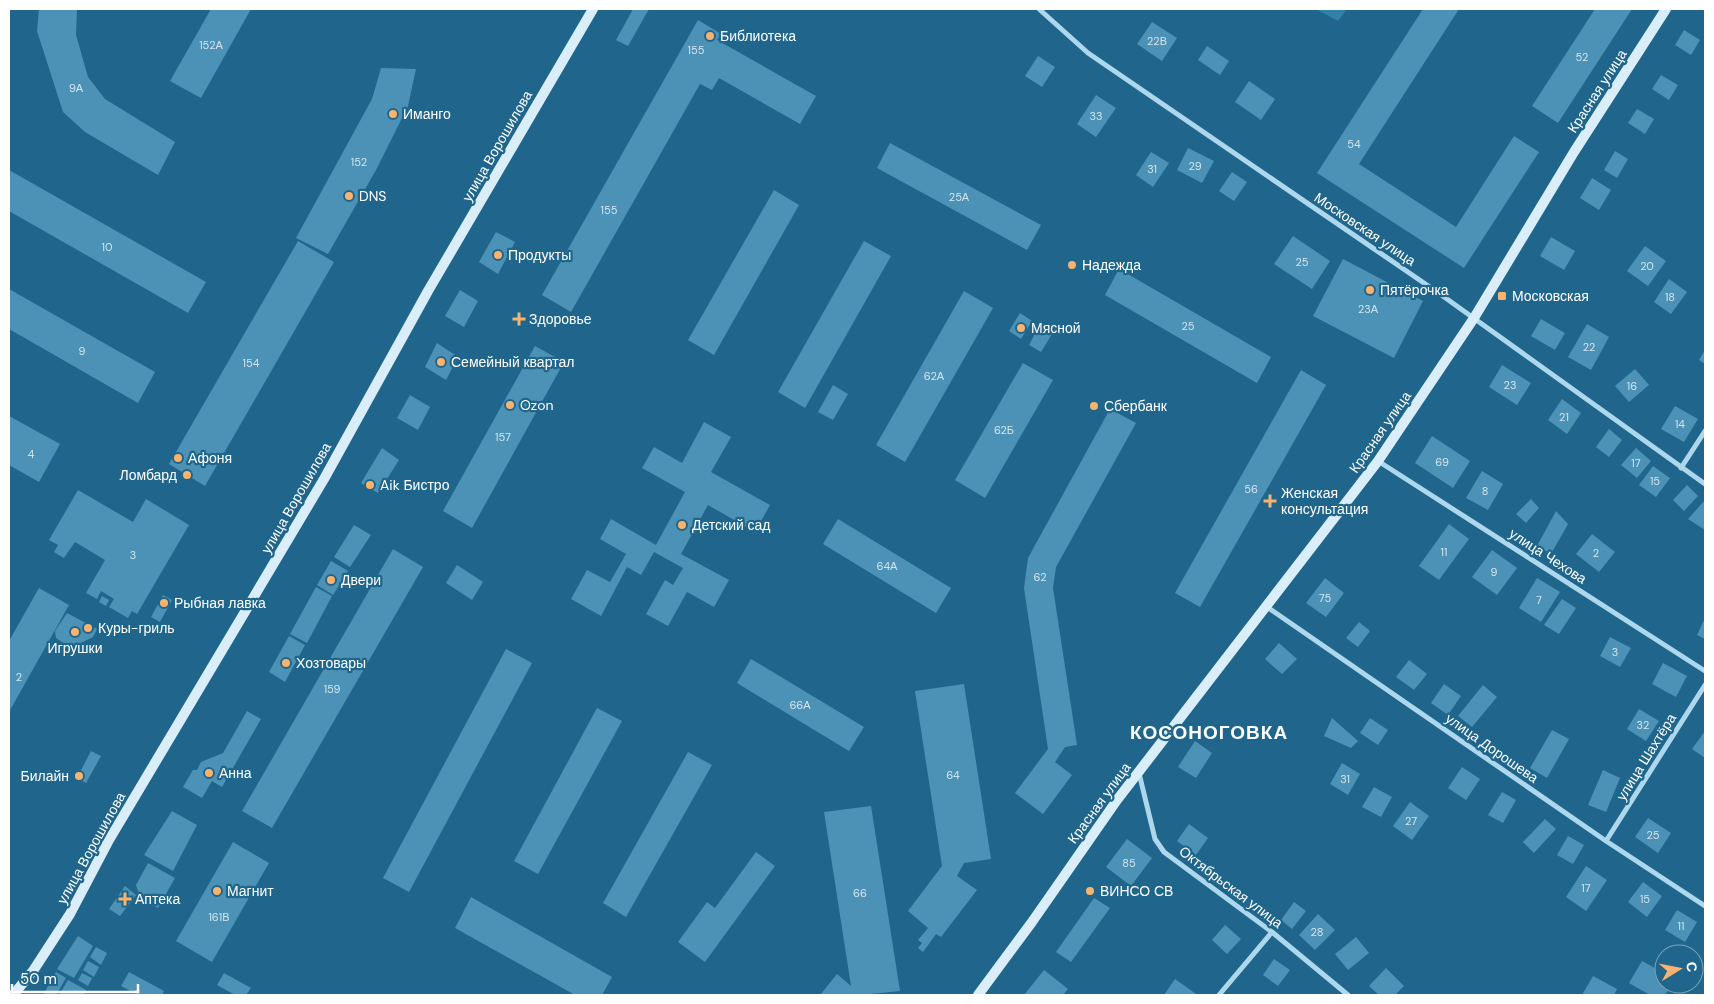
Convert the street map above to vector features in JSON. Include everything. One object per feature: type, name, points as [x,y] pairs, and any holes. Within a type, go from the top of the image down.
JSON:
[{"type":"street","name":"улица Ворошилова","points":[[13,995],[33,971],[70,914],[109,840],[324,479],[428,291],[593,9]]},
{"type":"street","name":"Московская улица","points":[[1039,9],[1088,53],[1474,318],[1705,484]]},
{"type":"street","name":"Красная улица","points":[[978,995],[1138,772],[1378,461],[1474,318],[1574,152],[1666,9]]},
{"type":"street","points":[[1681,468],[1705,431]]},
{"type":"street","name":"улица Чехова","points":[[1378,461],[1705,671]]},
{"type":"street","name":"улица Дорошева","points":[[1267,607],[1606,842],[1705,906]]},
{"type":"street","name":"улица Шахтёра","points":[[1606,842],[1705,684]]},
{"type":"street","name":"Октябрьская улица","points":[[1138,772],[1153,831],[1159,846],[1164,852],[1272,932],[1348,995]]},
{"type":"street","points":[[1219,995],[1272,932]]},
{"type":"shaded area","points":[[1316,9],[1347,9],[1338,21]]},
{"type":"building","points":[[39,9],[77,9],[76,35],[88,77],[105,99],[175,142],[158,175],[85,132],[63,112],[37,31]]},
{"type":"building","points":[[211,9],[251,9],[201,98],[170,81]]},
{"type":"building","points":[[633,9],[649,9],[628,46],[616,40]]},
{"type":"building","points":[[1423,9],[1459,9],[1359,164],[1456,227],[1514,136],[1539,152],[1464,268],[1317,173]]},
{"type":"building","points":[[1595,9],[1632,9],[1558,123],[1532,106]]},
{"type":"building","points":[[698,20],[721,34],[717,40],[816,96],[800,124],[719,78],[712,90],[700,84],[571,312],[542,295]]},
{"type":"building","points":[[1152,22],[1177,38],[1162,61],[1137,44]]},
{"type":"building","points":[[1684,30],[1700,40],[1691,55],[1675,45]]},
{"type":"building","points":[[1207,46],[1229,61],[1220,75],[1198,60]]},
{"type":"building","points":[[1038,56],[1055,67],[1042,87],[1025,76]]},
{"type":"building","points":[[381,68],[416,69],[408,106],[376,170],[328,254],[296,238],[372,99]]},
{"type":"building","points":[[1661,75],[1678,85],[1669,100],[1652,89]]},
{"type":"building","points":[[1249,81],[1275,99],[1261,120],[1235,102]]},
{"type":"building","points":[[1096,95],[1116,108],[1096,137],[1077,124]]},
{"type":"building","points":[[1637,109],[1654,119],[1645,134],[1628,123]]},
{"type":"building","points":[[890,143],[1041,225],[1027,250],[877,168]]},
{"type":"building","points":[[1188,148],[1214,161],[1202,183],[1177,170]]},
{"type":"building","points":[[1615,151],[1628,159],[1617,178],[1604,170]]},
{"type":"building","points":[[1151,152],[1169,163],[1153,187],[1136,175]]},
{"type":"building","points":[[9,170],[206,282],[188,313],[9,211]]},
{"type":"building","points":[[1232,172],[1247,182],[1234,201],[1219,191]]},
{"type":"building","points":[[1592,178],[1611,190],[1599,210],[1580,198]]},
{"type":"building","points":[[774,190],[799,205],[714,355],[688,340]]},
{"type":"building","points":[[496,232],[515,242],[498,274],[479,262]]},
{"type":"building","points":[[1293,236],[1330,261],[1312,289],[1274,264]]},
{"type":"building","points":[[1551,237],[1575,251],[1564,270],[1540,256]]},
{"type":"building","points":[[298,241],[334,262],[205,486],[169,464]]},
{"type":"building","points":[[864,241],[891,256],[805,408],[778,392]]},
{"type":"building","points":[[1645,246],[1666,261],[1648,286],[1627,271]]},
{"type":"building","points":[[1343,259],[1423,301],[1394,358],[1313,316]]},
{"type":"building","points":[[1119,269],[1271,357],[1257,383],[1105,295]]},
{"type":"building","points":[[1669,279],[1687,292],[1671,314],[1654,302]]},
{"type":"building","points":[[9,289],[155,372],[138,403],[9,329]]},
{"type":"building","points":[[460,290],[478,301],[464,327],[445,316]]},
{"type":"building","points":[[964,291],[993,308],[905,462],[876,445]]},
{"type":"building","points":[[1020,313],[1032,321],[1021,339],[1009,331]]},
{"type":"building","points":[[1541,319],[1565,333],[1555,350],[1531,336]]},
{"type":"building","points":[[1587,324],[1609,337],[1591,370],[1568,357]]},
{"type":"building","points":[[1039,326],[1052,334],[1041,352],[1029,345]]},
{"type":"building","points":[[437,343],[458,357],[446,380],[425,367]]},
{"type":"building","points":[[535,346],[564,362],[472,528],[443,511]]},
{"type":"building","points":[[1705,350],[1705,364],[1699,360]]},
{"type":"building","points":[[1023,363],[1053,380],[985,498],[955,480]]},
{"type":"building","points":[[1502,365],[1531,383],[1517,405],[1489,387]]},
{"type":"building","points":[[1635,369],[1649,385],[1629,402],[1615,386]]},
{"type":"building","points":[[1301,370],[1326,385],[1200,607],[1175,593]]},
{"type":"building","points":[[833,385],[848,394],[833,420],[818,412]]},
{"type":"building","points":[[410,395],[430,407],[418,430],[397,418]]},
{"type":"building","points":[[1562,399],[1581,413],[1567,434],[1548,420]]},
{"type":"building","points":[[1675,406],[1698,419],[1684,442],[1661,429]]},
{"type":"building","points":[[1110,409],[1136,423],[1056,567],[1053,588],[1077,745],[1065,747],[1055,762],[1072,775],[1043,814],[1015,793],[1048,749],[1024,588],[1028,558]]},
{"type":"building","points":[[9,416],[60,444],[39,482],[9,465]]},
{"type":"building","name":"Детский сад","points":[[704,422],[731,437],[711,472],[770,505],[755,532],[708,505],[681,554],[729,580],[714,607],[687,592],[668,626],[646,614],[665,580],[673,585],[683,568],[654,552],[641,575],[627,567],[601,616],[571,599],[587,570],[610,582],[626,554],[600,539],[611,519],[656,545],[685,492],[642,468],[654,447],[682,463]]},
{"type":"building","points":[[1609,429],[1622,440],[1609,457],[1596,447]]},
{"type":"building","points":[[1432,436],[1470,461],[1453,488],[1415,463]]},
{"type":"building","points":[[382,448],[399,460],[378,493],[361,483]]},
{"type":"building","points":[[1636,448],[1651,461],[1637,478],[1621,465]]},
{"type":"building","points":[[1653,466],[1670,478],[1656,497],[1639,485]]},
{"type":"building","points":[[1482,471],[1503,484],[1488,510],[1466,498]]},
{"type":"building","points":[[1687,485],[1698,496],[1684,511],[1673,500]]},
{"type":"building","points":[[78,490],[133,522],[146,499],[189,525],[137,614],[132,611],[128,618],[109,607],[114,599],[101,591],[97,599],[86,593],[105,560],[75,542],[64,558],[54,552],[58,545],[49,540]]},
{"type":"building","points":[[1531,499],[1539,508],[1526,523],[1516,514]]},
{"type":"building","points":[[1705,500],[1705,530],[1688,519]]},
{"type":"building","points":[[1556,511],[1568,524],[1551,554],[1537,546]]},
{"type":"building","points":[[838,519],[951,588],[936,613],[823,544]]},
{"type":"building","points":[[1449,524],[1469,539],[1439,580],[1419,566]]},
{"type":"building","points":[[354,525],[371,535],[350,567],[334,557]]},
{"type":"building","points":[[1592,534],[1615,552],[1599,572],[1576,554]]},
{"type":"building","points":[[393,549],[423,567],[272,828],[242,811]]},
{"type":"building","points":[[1492,550],[1517,568],[1497,595],[1472,577]]},
{"type":"building","points":[[331,561],[348,571],[333,595],[317,585]]},
{"type":"building","points":[[457,565],[483,582],[472,600],[446,583]]},
{"type":"building","points":[[1325,578],[1344,593],[1326,617],[1306,603]]},
{"type":"building","points":[[1537,578],[1560,592],[1541,622],[1519,608]]},
{"type":"building","points":[[316,587],[332,596],[307,643],[290,634]]},
{"type":"building","points":[[39,588],[69,605],[9,712],[9,641]]},
{"type":"building","points":[[163,595],[172,600],[160,622],[151,617]]},
{"type":"building","points":[[102,596],[109,600],[106,606],[99,602]]},
{"type":"building","points":[[1562,599],[1576,608],[1559,634],[1544,625]]},
{"type":"building","points":[[67,613],[97,629],[93,637],[71,648],[56,638],[55,631]]},
{"type":"building","points":[[1705,618],[1705,639],[1697,635]]},
{"type":"building","points":[[1359,622],[1370,631],[1358,647],[1346,638]]},
{"type":"building","points":[[289,636],[305,645],[285,682],[269,672]]},
{"type":"building","points":[[1610,637],[1631,648],[1620,667],[1600,656]]},
{"type":"building","points":[[1279,643],[1297,659],[1282,674],[1265,659]]},
{"type":"building","points":[[506,649],[532,663],[409,892],[383,878]]},
{"type":"building","points":[[751,659],[864,727],[849,751],[737,683]]},
{"type":"building","points":[[1409,660],[1427,674],[1414,690],[1396,677]]},
{"type":"building","points":[[1663,663],[1687,676],[1676,697],[1652,684]]},
{"type":"building","points":[[964,684],[991,859],[964,863],[957,876],[977,890],[941,937],[936,934],[923,952],[918,948],[922,943],[918,940],[928,928],[908,911],[942,866],[915,691]]},
{"type":"building","points":[[1444,684],[1461,696],[1448,715],[1431,703]]},
{"type":"building","points":[[1483,685],[1497,697],[1472,727],[1458,716]]},
{"type":"building","points":[[597,708],[622,721],[538,874],[514,861]]},
{"type":"building","points":[[1639,709],[1659,721],[1646,741],[1627,729]]},
{"type":"building","points":[[247,711],[261,719],[222,787],[212,781],[202,798],[183,787],[193,770],[197,770],[201,762],[223,753]]},
{"type":"building","points":[[1332,718],[1358,741],[1351,748],[1324,736]]},
{"type":"building","points":[[1370,718],[1388,730],[1378,745],[1360,733]]},
{"type":"building","points":[[1552,730],[1569,739],[1547,778],[1530,768]]},
{"type":"building","points":[[1705,731],[1705,758],[1692,749]]},
{"type":"building","points":[[1195,741],[1212,753],[1196,778],[1178,767]]},
{"type":"building","points":[[91,751],[101,756],[86,783],[77,778]]},
{"type":"building","points":[[688,752],[712,765],[626,917],[603,903]]},
{"type":"building","points":[[1342,763],[1360,774],[1348,795],[1330,784]]},
{"type":"building","points":[[1462,767],[1480,779],[1466,800],[1448,788]]},
{"type":"building","points":[[1603,770],[1620,778],[1606,812],[1588,805]]},
{"type":"building","points":[[1374,787],[1392,797],[1381,817],[1362,807]]},
{"type":"building","points":[[1502,792],[1516,800],[1503,823],[1488,815]]},
{"type":"building","points":[[1410,802],[1429,816],[1412,840],[1393,826]]},
{"type":"building","points":[[871,806],[900,991],[870,995],[820,995],[837,974],[851,986],[824,812]]},
{"type":"building","points":[[172,811],[197,825],[173,871],[144,855]]},
{"type":"building","points":[[1648,818],[1671,833],[1658,853],[1635,837]]},
{"type":"building","points":[[1545,819],[1556,829],[1534,853],[1523,842]]},
{"type":"building","points":[[1189,824],[1208,838],[1196,855],[1177,841]]},
{"type":"building","points":[[1568,836],[1584,845],[1573,864],[1557,855]]},
{"type":"building","points":[[1127,839],[1152,858],[1131,886],[1106,867]]},
{"type":"building","points":[[233,842],[269,863],[212,962],[176,941]]},
{"type":"building","points":[[756,852],[775,866],[705,962],[678,942],[707,902],[715,908]]},
{"type":"building","points":[[148,863],[175,878],[158,908],[141,900],[136,885]]},
{"type":"building","points":[[1586,866],[1607,880],[1586,911],[1566,897]]},
{"type":"building","points":[[1643,882],[1662,896],[1647,917],[1628,902]]},
{"type":"building","points":[[125,886],[136,895],[120,916],[109,909]]},
{"type":"building","points":[[471,897],[612,977],[602,995],[575,995],[455,928]]},
{"type":"building","points":[[1094,898],[1110,908],[1071,962],[1056,952]]},
{"type":"building","points":[[1294,902],[1306,911],[1292,929],[1281,920]]},
{"type":"building","points":[[1677,910],[1697,922],[1685,942],[1665,930]]},
{"type":"building","points":[[1318,914],[1335,930],[1315,950],[1299,935]]},
{"type":"building","points":[[1225,925],[1241,939],[1227,954],[1212,940]]},
{"type":"building","points":[[78,936],[93,946],[74,978],[57,969]]},
{"type":"building","points":[[1356,937],[1369,953],[1348,970],[1335,954]]},
{"type":"building","points":[[96,947],[107,953],[101,965],[90,957]]},
{"type":"building","points":[[1274,959],[1290,970],[1278,986],[1263,975]]},
{"type":"building","points":[[88,961],[99,967],[94,977],[83,970]]},
{"type":"building","points":[[1642,961],[1654,968],[1654,994],[1666,994],[1650,995],[1629,983]]},
{"type":"building","points":[[1386,968],[1404,986],[1395,995],[1379,995],[1369,986]]},
{"type":"building","points":[[1044,970],[1068,989],[1063,995],[1024,995]]},
{"type":"building","points":[[56,972],[66,978],[56,995],[43,995]]},
{"type":"building","points":[[129,972],[164,991],[162,995],[138,995],[121,986]]},
{"type":"building","points":[[82,973],[92,978],[88,986],[78,980]]},
{"type":"building","points":[[224,973],[251,988],[246,995],[235,995],[217,985]]},
{"type":"building","points":[[1593,976],[1617,989],[1614,995],[1582,995]]},
{"type":"building","points":[[1175,979],[1196,994],[1164,995]]},
{"type":"building","points":[[68,980],[86,990],[84,995],[59,995]]},
{"type":"place","name":"Библиотека","points":[[710,36]]},
{"type":"place","name":"Иманго","points":[[393,114]]},
{"type":"place","name":"DNS","points":[[349,196]]},
{"type":"place","name":"Продукты","points":[[498,255]]},
{"type":"place","name":"Надежда","points":[[1072,265]]},
{"type":"place","name":"Пятёрочка","points":[[1370,290]]},
{"type":"place","name":"Московская","points":[[1502,296]]},
{"type":"place","name":"Здоровье","points":[[519,319]]},
{"type":"place","name":"Мясной","points":[[1021,328]]},
{"type":"place","name":"Семейный квартал","points":[[441,362]]},
{"type":"place","name":"Ozon","points":[[510,405]]},
{"type":"place","name":"Сбербанк","points":[[1094,406]]},
{"type":"place","name":"Афоня","points":[[178,458]]},
{"type":"place","name":"Ломбард","points":[[187,475]]},
{"type":"place","name":"Aik Бистро","points":[[370,485]]},
{"type":"place","name":"Женская консультация","points":[[1270,501]]},
{"type":"place","name":"Детский сад","points":[[682,525]]},
{"type":"place","name":"Двери","points":[[331,580]]},
{"type":"place","name":"Рыбная лавка","points":[[164,603]]},
{"type":"place","name":"Куры-гриль","points":[[88,628]]},
{"type":"place","name":"Игрушки","points":[[75,632]]},
{"type":"place","name":"Хозтовары","points":[[286,663]]},
{"type":"place","name":"Анна","points":[[209,773]]},
{"type":"place","name":"Билайн","points":[[79,776]]},
{"type":"place","name":"Магнит","points":[[217,891]]},
{"type":"place","name":"ВИНСО СВ","points":[[1090,891]]},
{"type":"place","name":"Аптека","points":[[125,899]]},
{"type":"district","name":"КОСОНОГОВКА","points":[[1209,732]]}]
